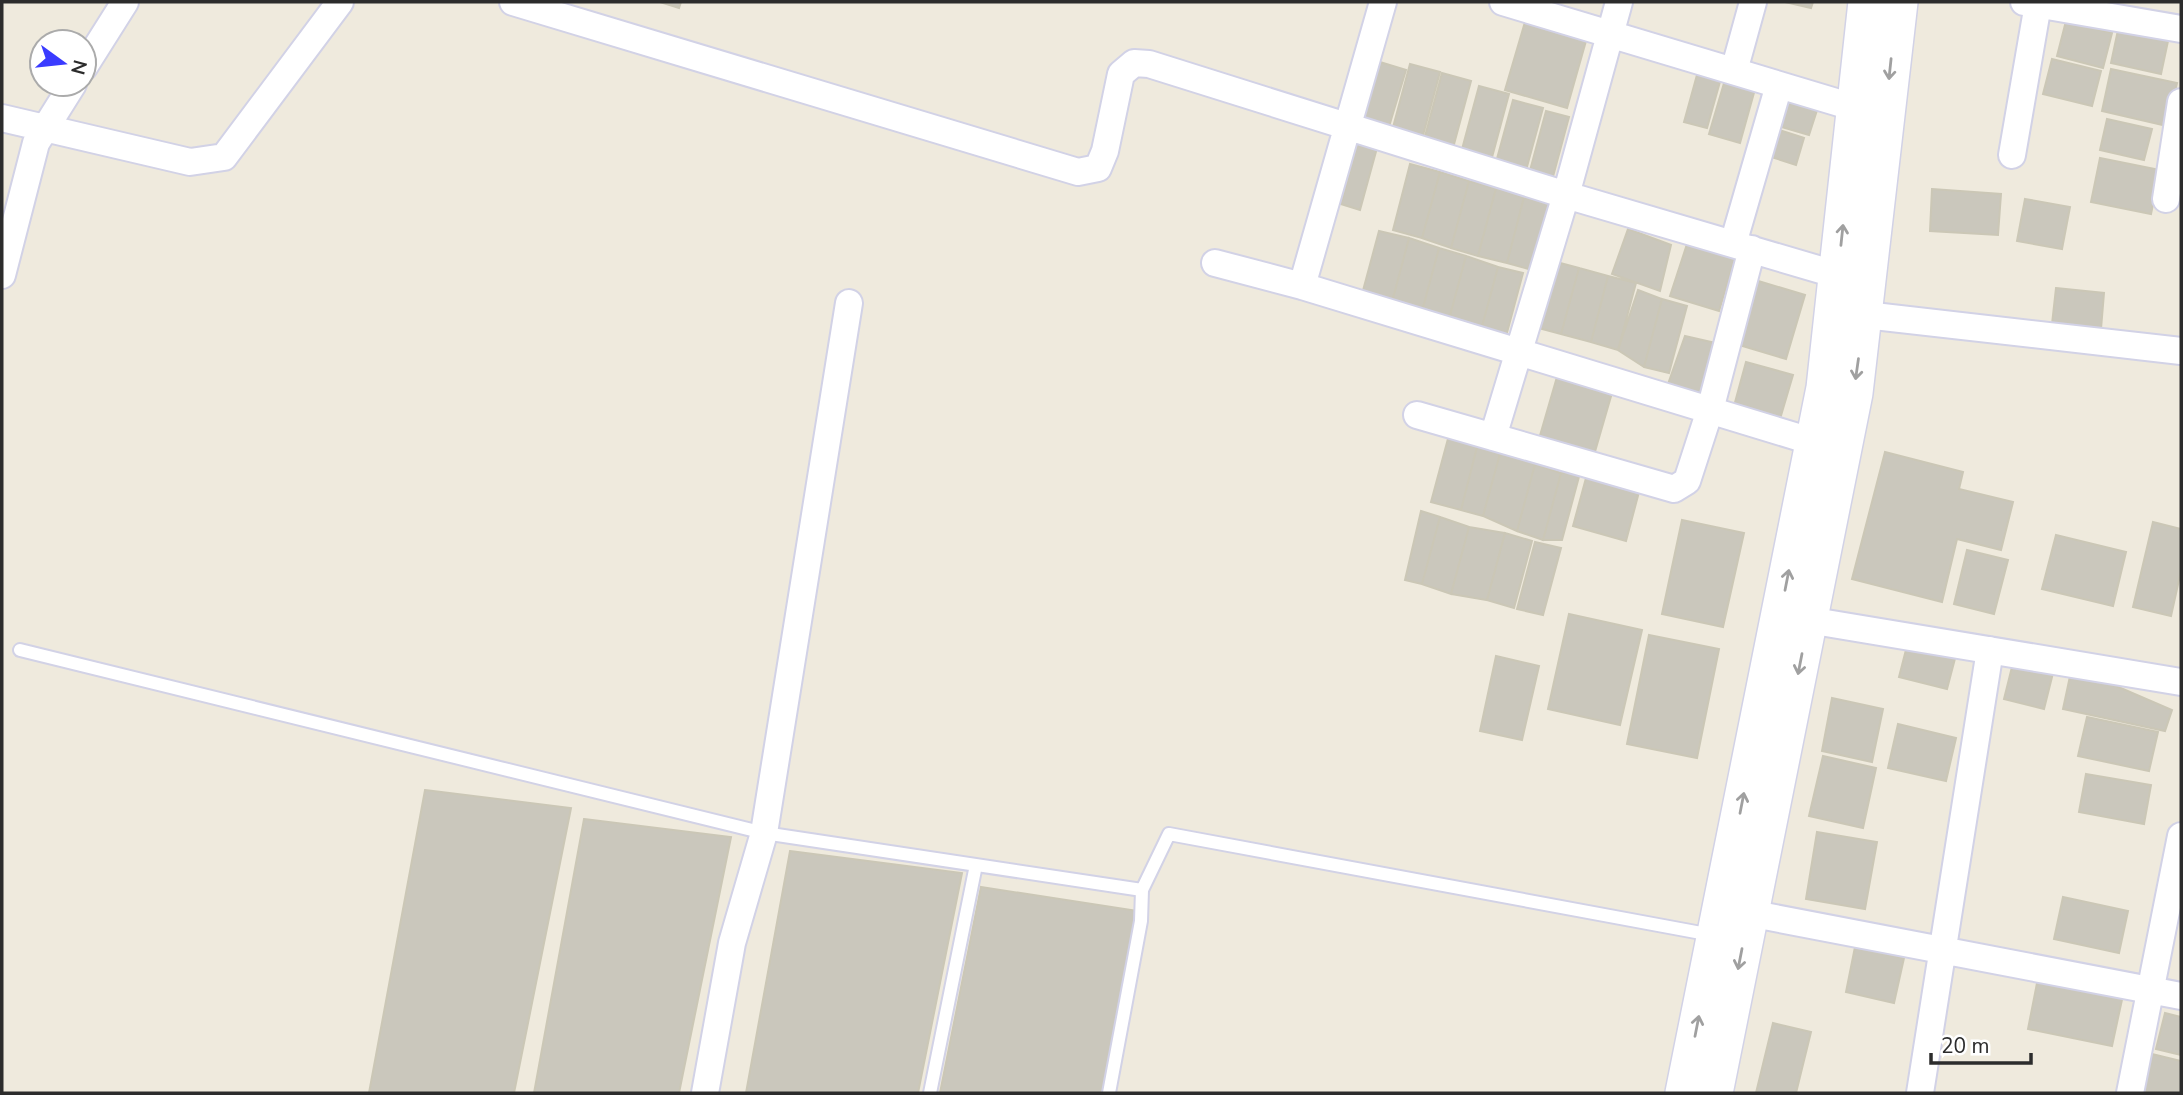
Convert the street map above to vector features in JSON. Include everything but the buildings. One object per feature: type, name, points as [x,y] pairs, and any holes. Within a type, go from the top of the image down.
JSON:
[{"type":"main road","points":[[1714,1093],[1729,919],[1825,388],[1867,2]]},
{"type":"main road","points":[[1684,1093],[1808,620],[1854,393],[1899,2]]},
{"type":"street","points":[[98,45],[125,2]]},
{"type":"street","points":[[2,118],[190,162],[224,157],[340,2]]},
{"type":"street","points":[[513,2],[1078,172],[1098,168],[1105,151],[1121,74],[1134,63],[1149,64],[1566,195],[1838,275]]},
{"type":"street","points":[[1302,286],[1346,124],[1384,2]]},
{"type":"street","points":[[1503,2],[1856,108]]},
{"type":"street","points":[[1493,437],[1566,195],[1619,2]]},
{"type":"street","points":[[1734,71],[1753,2]]},
{"type":"street","points":[[2012,155],[2031,3],[2181,29]]},
{"type":"street","points":[[1418,415],[1674,489],[1686,481],[1710,410],[1779,85]]},
{"type":"street","points":[[2,275],[36,143],[64,98]]},
{"type":"street","points":[[2166,199],[2181,103]]},
{"type":"street","points":[[1215,263],[1302,286],[1814,442]]},
{"type":"street","points":[[705,1093],[732,943],[764,833],[849,303]]},
{"type":"street","points":[[1865,315],[2181,351]]},
{"type":"street","points":[[1808,620],[2181,682]]},
{"type":"street","points":[[1920,1093],[1990,650]]},
{"type":"street","points":[[2130,1093],[2181,836]]},
{"type":"street","points":[[1729,919],[1943,950],[2181,996]]},
{"type":"lane","points":[[20,650],[764,833],[1142,891]]},
{"type":"lane","points":[[1109,1093],[1141,921],[1142,891],[1169,834],[1729,919]]},
{"type":"lane","points":[[930,1093],[976,865]]}]
